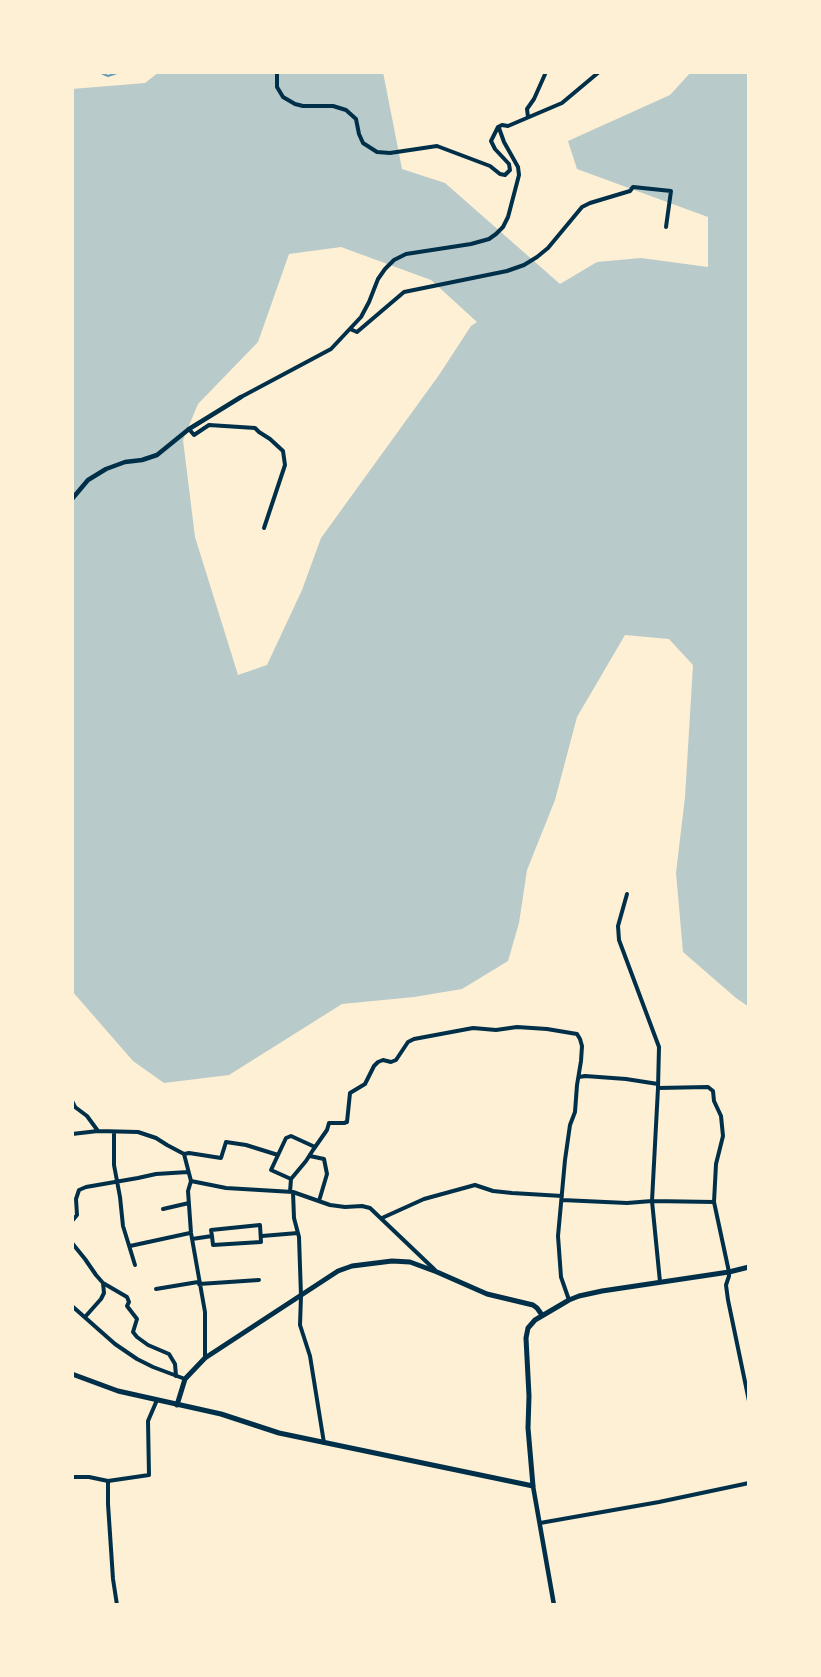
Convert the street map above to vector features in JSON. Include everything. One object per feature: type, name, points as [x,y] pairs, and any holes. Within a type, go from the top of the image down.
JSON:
[{"type":"main road","points":[[177,1405],[185,1379],[205,1359],[338,1271],[352,1266],[403,1261],[437,1272],[487,1294],[533,1305],[542,1315]]},
{"type":"main road","points":[[72,1374],[118,1391],[221,1414],[279,1433],[533,1486],[528,1428],[526,1338],[528,1328],[535,1320],[569,1300],[602,1291],[749,1267]]},
{"type":"street","points":[[277,72],[277,87],[283,97],[303,106],[333,106],[346,110],[356,119],[363,142],[372,150],[381,153],[437,146],[490,166],[505,175],[510,170],[509,164],[491,141],[498,127],[508,126],[562,103],[599,72]]},
{"type":"street","points":[[528,117],[527,109],[546,72]]},
{"type":"street","points":[[72,500],[88,480],[106,469],[124,462],[157,455],[189,429],[241,397],[331,349],[360,317],[378,279],[394,260],[406,254],[471,244],[489,239],[496,234],[508,217],[519,176],[518,167],[498,127]]},
{"type":"street","points":[[350,329],[357,332],[404,292],[507,272],[524,265],[548,248],[582,207],[630,191],[633,187],[671,191],[666,227]]},
{"type":"street","points":[[189,429],[194,435],[209,425],[255,428],[283,451],[285,465],[264,528]]},
{"type":"street","points":[[627,894],[618,926],[619,940],[659,1047],[652,1201],[660,1282]]},
{"type":"street","points":[[324,1443],[310,1356],[300,1325],[302,1296],[298,1233],[294,1218],[291,1179],[327,1131],[329,1123],[347,1122],[349,1095],[365,1084],[378,1062],[396,1060],[408,1042],[473,1028],[496,1030],[517,1027],[577,1034],[582,1050],[575,1112],[570,1125],[565,1160],[558,1236],[563,1286],[569,1300]]},
{"type":"street","points":[[579,1077],[626,1079],[658,1086],[708,1087],[712,1091],[721,1116],[723,1136],[716,1164],[714,1202],[729,1272],[726,1291],[749,1401]]},
{"type":"street","points":[[72,1101],[98,1131]]},
{"type":"street","points":[[72,1134],[98,1131],[138,1132],[156,1138],[184,1154],[221,1158],[226,1142],[246,1145],[278,1155]]},
{"type":"street","points":[[114,1132],[114,1165],[123,1226],[135,1265]]},
{"type":"street","points":[[291,1179],[271,1170],[286,1138],[289,1136],[315,1147]]},
{"type":"street","points":[[184,1154],[191,1181],[188,1191],[191,1233],[205,1312],[205,1359]]},
{"type":"street","points":[[310,1155],[324,1159],[327,1174],[319,1201]]},
{"type":"street","points":[[72,1221],[77,1215],[76,1199],[79,1190],[86,1186],[156,1174],[188,1172]]},
{"type":"street","points":[[191,1181],[226,1188],[291,1192],[330,1205],[370,1208],[437,1272]]},
{"type":"street","points":[[382,1218],[424,1199],[475,1185],[493,1191],[627,1203],[714,1202]]},
{"type":"street","points":[[163,1209],[189,1203]]},
{"type":"street","points":[[260,1225],[262,1236],[261,1242],[213,1245],[211,1230],[260,1225]]},
{"type":"street","points":[[129,1246],[191,1233]]},
{"type":"street","points":[[262,1236],[298,1233]]},
{"type":"street","points":[[192,1239],[212,1236]]},
{"type":"street","points":[[72,1244],[104,1283],[127,1297],[129,1302],[127,1306],[137,1319],[133,1332],[148,1345],[169,1354],[175,1364],[177,1376]]},
{"type":"street","points":[[156,1289],[199,1283],[259,1280]]},
{"type":"street","points":[[85,1317],[101,1299],[104,1293],[104,1283]]},
{"type":"street","points":[[72,1306],[115,1344],[137,1359],[153,1368],[185,1379]]},
{"type":"street","points":[[72,1477],[98,1478],[108,1481],[149,1475],[148,1421],[157,1400]]},
{"type":"street","points":[[108,1481],[113,1580],[117,1605]]},
{"type":"street","points":[[540,1523],[749,1483]]},
{"type":"street","points":[[533,1486],[554,1605]]},
{"type":"shaded area","points":[[159,72],[383,72],[402,169],[445,183],[560,284],[597,262],[641,258],[708,267],[708,217],[577,169],[568,141],[670,95],[691,72],[749,72],[749,1007],[683,952],[676,873],[685,797],[693,665],[669,639],[625,635],[577,717],[555,800],[527,870],[519,923],[508,961],[462,989],[414,997],[342,1004],[229,1075],[164,1083],[133,1061],[72,991],[72,89],[145,83]],"holes":[[[341,247],[431,280],[477,322],[471,326],[439,375],[321,538],[302,590],[267,665],[238,675],[195,537],[183,440],[198,404],[258,342],[289,254]]]},
{"type":"waterway","points":[[99,72],[108,76],[120,72]]}]
